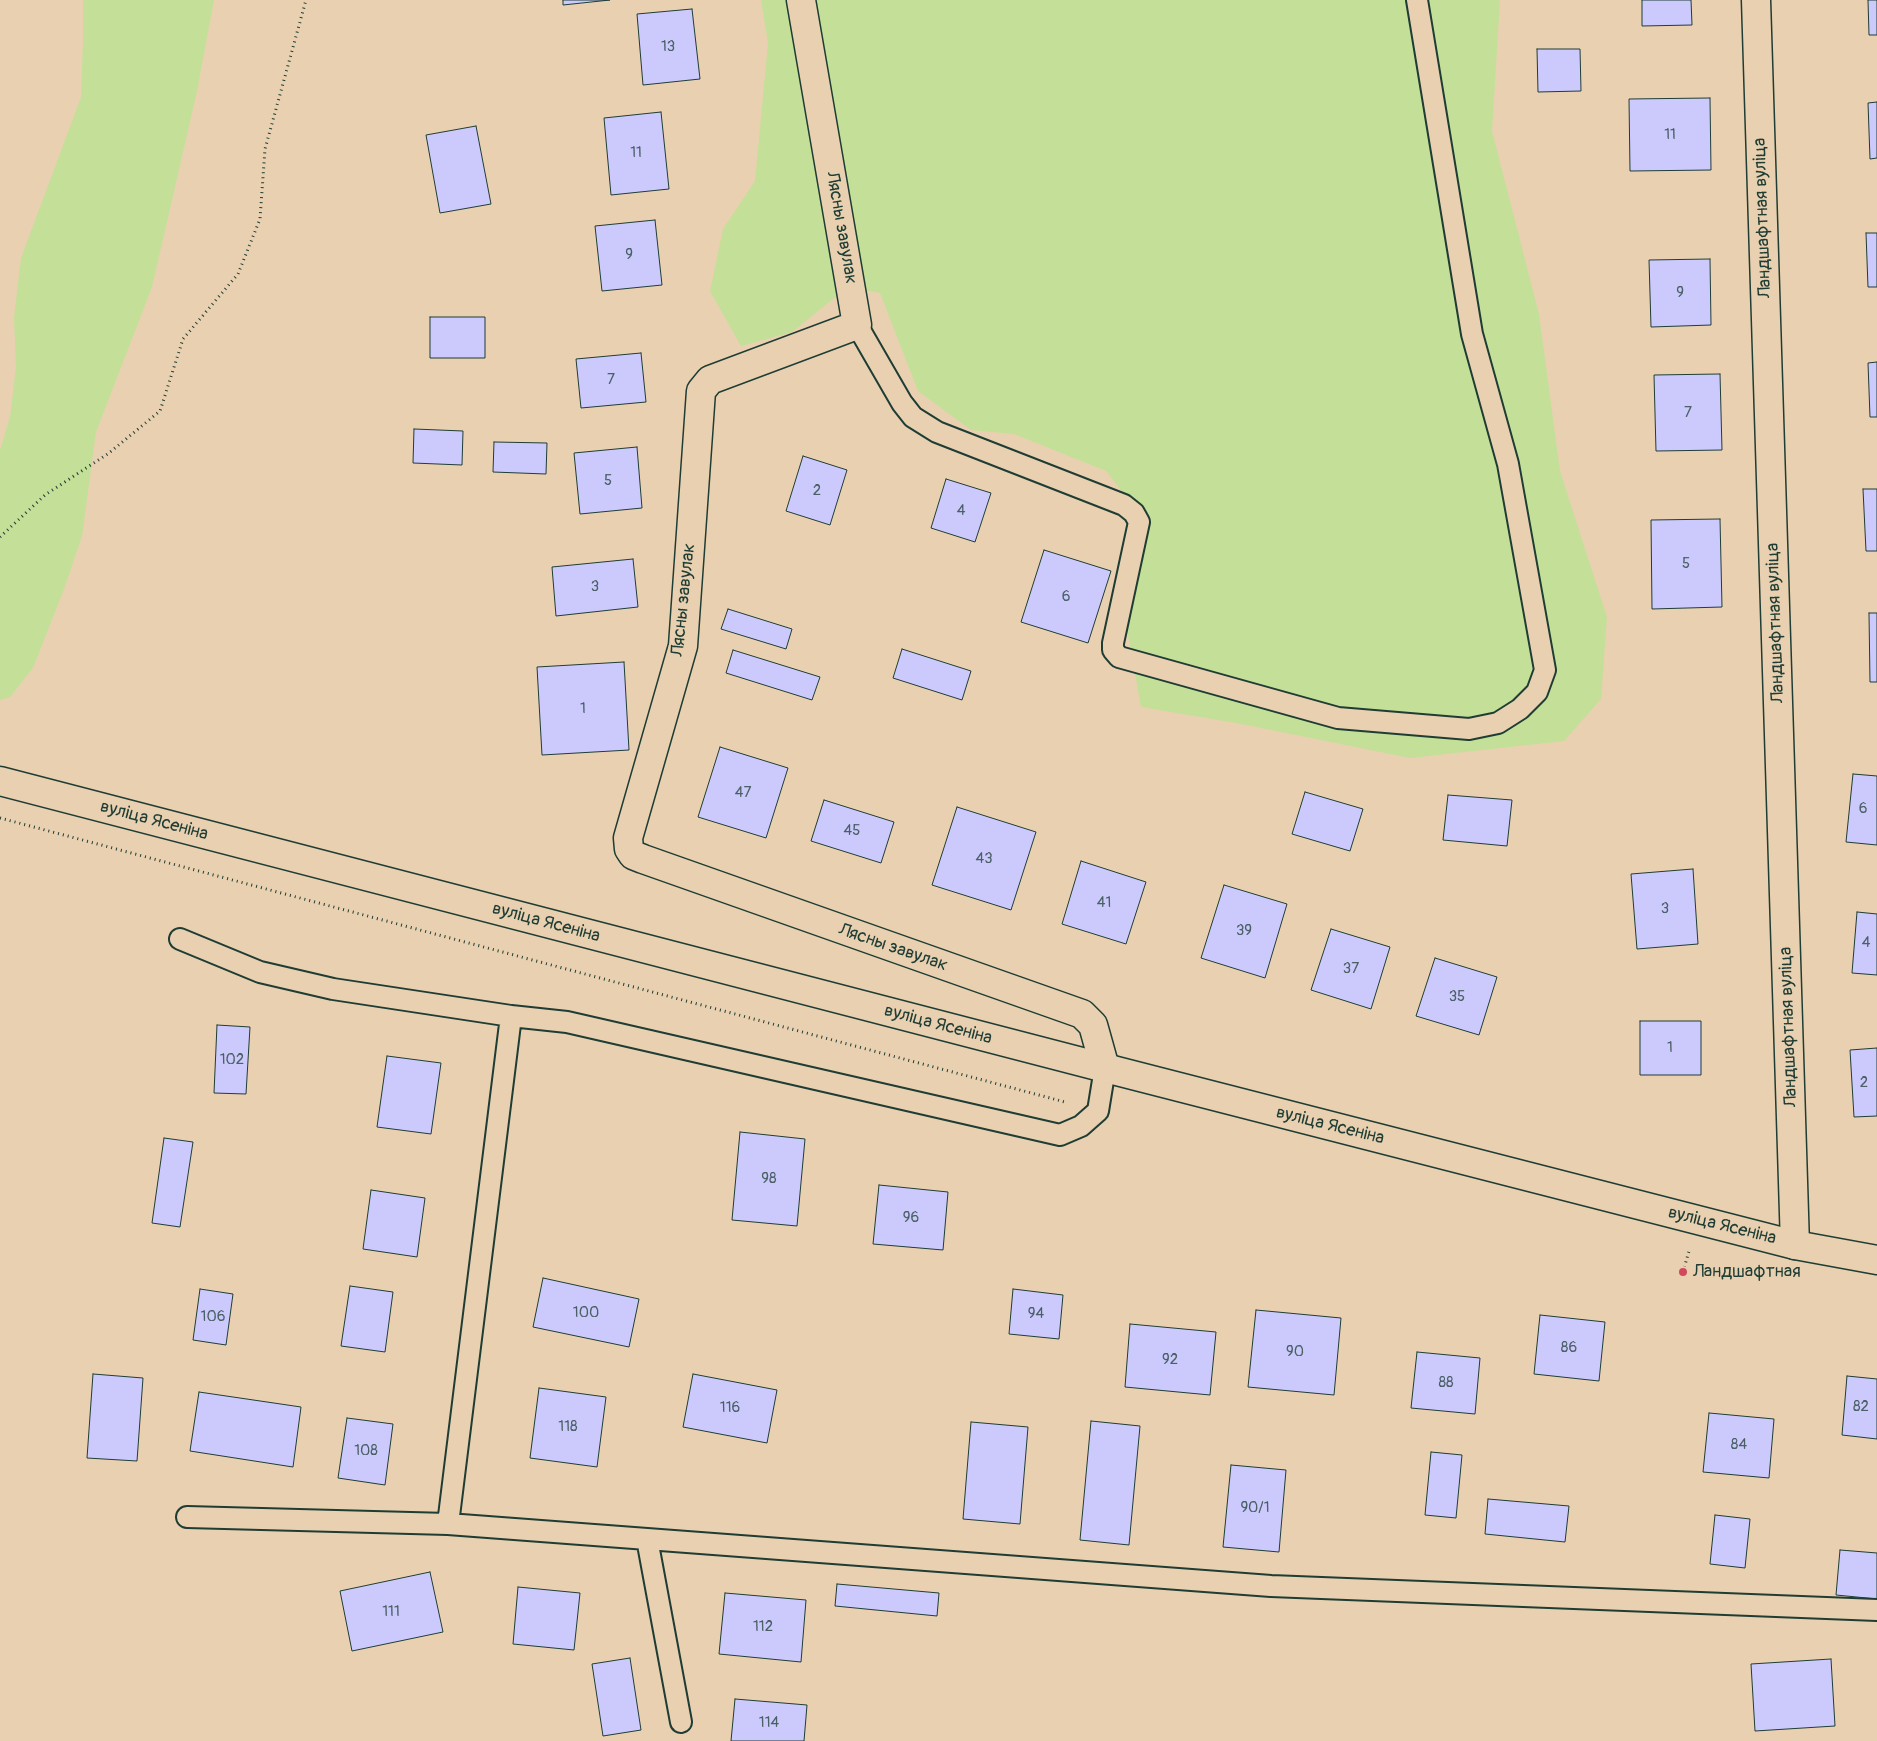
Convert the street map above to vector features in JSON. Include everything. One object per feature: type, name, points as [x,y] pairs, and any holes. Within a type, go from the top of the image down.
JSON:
[{"type":"street","name":"Лясны завулак","points":[[801,0],[858,325],[710,380],[701,390],[683,646],[628,838],[629,849],[633,855],[643,859],[1082,1014],[1093,1025],[1105,1068]]},
{"type":"street","name":"Ландшафтная вуліца","points":[[1756,0],[1795,1245]]},
{"type":"street","name":"вуліца Ясеніна","points":[[0,781],[1795,1245],[1877,1260]]},
{"type":"lane","points":[[858,325],[902,403],[913,417],[937,432],[1124,505],[1134,513],[1138,522],[1113,643],[1113,650],[1119,657],[1338,718],[1469,730],[1498,723],[1520,709],[1537,692],[1544,670],[1508,464],[1472,334],[1417,0]]},
{"type":"lane","points":[[180,939],[260,972],[333,989],[511,1016],[567,1022],[1060,1135],[1081,1126],[1098,1111],[1105,1068]]},
{"type":"lane","points":[[448,1524],[511,1016]]},
{"type":"lane","points":[[186,1517],[448,1524],[1271,1586],[1877,1610]]},
{"type":"lane","points":[[647,1539],[681,1722]]},
{"type":"path","points":[[0,537],[45,495],[109,453],[160,412],[183,339],[238,274],[260,219],[265,149],[306,0]]},
{"type":"path","points":[[0,818],[1098,1111]]},
{"type":"green space","points":[[83,0],[214,0],[197,91],[152,287],[96,432],[82,536],[64,589],[33,668],[10,697],[0,700],[0,450],[10,417],[16,367],[14,317],[21,258],[81,97]]},
{"type":"green space","points":[[761,0],[1500,0],[1492,131],[1539,314],[1560,471],[1607,617],[1601,699],[1564,741],[1410,758],[1236,723],[1141,707],[1125,618],[1147,523],[1106,471],[1014,434],[971,430],[918,391],[880,293],[848,287],[792,332],[741,346],[710,291],[723,229],[755,181],[768,43]]},
{"type":"building","points":[[563,0],[610,0],[563,5]]},
{"type":"building","points":[[1642,0],[1691,0],[1692,25],[1642,26]]},
{"type":"building","points":[[1868,0],[1877,0],[1877,35],[1869,35]]},
{"type":"building","points":[[692,9],[700,79],[643,85],[637,14]]},
{"type":"building","points":[[1537,49],[1580,49],[1581,91],[1538,92]]},
{"type":"building","points":[[1710,98],[1711,170],[1630,171],[1629,99]]},
{"type":"building","points":[[1877,102],[1877,158],[1870,159],[1868,103]]},
{"type":"building","points":[[661,112],[669,189],[611,195],[604,118]]},
{"type":"building","points":[[476,126],[491,204],[440,213],[426,135]]},
{"type":"building","points":[[655,220],[662,285],[602,291],[595,226]]},
{"type":"building","points":[[1866,233],[1877,233],[1877,287],[1868,287]]},
{"type":"building","points":[[1710,259],[1711,325],[1651,327],[1649,260]]},
{"type":"building","points":[[430,317],[485,317],[485,358],[430,358]]},
{"type":"building","points":[[641,353],[646,402],[581,408],[576,359]]},
{"type":"building","points":[[1877,362],[1877,417],[1870,417],[1868,363]]},
{"type":"building","points":[[1720,374],[1722,450],[1656,451],[1654,375]]},
{"type":"building","points":[[414,429],[463,431],[462,465],[413,463]]},
{"type":"building","points":[[494,442],[547,443],[546,474],[493,472]]},
{"type":"building","points":[[637,447],[642,508],[580,514],[574,453]]},
{"type":"building","points":[[803,456],[847,470],[830,525],[786,511]]},
{"type":"building","points":[[946,479],[991,493],[975,542],[931,528]]},
{"type":"building","points":[[1863,489],[1877,489],[1877,551],[1866,551]]},
{"type":"building","points":[[1720,519],[1722,607],[1652,609],[1651,520]]},
{"type":"building","points":[[1044,550],[1111,571],[1088,643],[1021,622]]},
{"type":"building","points":[[633,559],[638,607],[556,616],[552,567]]},
{"type":"building","points":[[728,609],[792,629],[786,649],[721,629]]},
{"type":"building","points":[[1869,613],[1877,613],[1877,682],[1870,682]]},
{"type":"building","points":[[902,649],[971,671],[962,700],[893,678]]},
{"type":"building","points":[[733,650],[820,677],[812,700],[726,673]]},
{"type":"building","points":[[624,662],[629,750],[542,755],[537,667]]},
{"type":"building","points":[[720,747],[788,768],[766,838],[698,817]]},
{"type":"building","points":[[1853,774],[1877,776],[1877,845],[1846,842]]},
{"type":"building","points":[[1305,792],[1363,809],[1350,851],[1292,834]]},
{"type":"building","points":[[1448,795],[1512,800],[1507,846],[1443,840]]},
{"type":"building","points":[[824,800],[894,822],[881,863],[811,841]]},
{"type":"building","points":[[957,807],[1036,832],[1011,910],[932,885]]},
{"type":"building","points":[[1081,861],[1146,882],[1126,944],[1062,924]]},
{"type":"building","points":[[1693,869],[1698,944],[1637,949],[1631,874]]},
{"type":"building","points":[[1224,885],[1287,904],[1265,978],[1201,958]]},
{"type":"building","points":[[1857,912],[1877,914],[1877,975],[1852,973]]},
{"type":"building","points":[[1331,929],[1390,947],[1371,1009],[1311,990]]},
{"type":"building","points":[[1435,958],[1497,977],[1479,1035],[1416,1016]]},
{"type":"building","points":[[1640,1021],[1701,1021],[1701,1075],[1640,1075]]},
{"type":"building","points":[[217,1025],[250,1027],[246,1094],[214,1093]]},
{"type":"building","points":[[1877,1048],[1877,1116],[1854,1117],[1850,1050]]},
{"type":"building","points":[[387,1056],[441,1063],[431,1134],[377,1127]]},
{"type":"building","points":[[740,1132],[805,1139],[797,1226],[732,1220]]},
{"type":"building","points":[[164,1138],[193,1142],[180,1227],[152,1223]]},
{"type":"building","points":[[879,1185],[948,1192],[943,1250],[873,1244]]},
{"type":"building","points":[[371,1190],[425,1198],[417,1257],[363,1249]]},
{"type":"building","points":[[543,1278],[639,1299],[629,1347],[533,1327]]},
{"type":"building","points":[[350,1286],[393,1292],[385,1352],[341,1346]]},
{"type":"building","points":[[200,1289],[233,1294],[226,1345],[193,1340]]},
{"type":"building","points":[[1013,1289],[1063,1295],[1059,1339],[1009,1334]]},
{"type":"building","points":[[1256,1310],[1341,1318],[1334,1395],[1248,1387]]},
{"type":"building","points":[[1540,1315],[1605,1322],[1599,1381],[1534,1374]]},
{"type":"building","points":[[1130,1324],[1216,1332],[1210,1395],[1125,1387]]},
{"type":"building","points":[[1417,1352],[1480,1358],[1475,1414],[1411,1408]]},
{"type":"building","points":[[93,1374],[143,1378],[137,1461],[87,1458]]},
{"type":"building","points":[[693,1374],[777,1390],[767,1443],[683,1427]]},
{"type":"building","points":[[1847,1376],[1877,1379],[1877,1439],[1842,1435]]},
{"type":"building","points":[[539,1388],[606,1397],[597,1467],[530,1458]]},
{"type":"building","points":[[199,1392],[301,1407],[293,1467],[190,1451]]},
{"type":"building","points":[[1709,1413],[1774,1419],[1769,1478],[1703,1472]]},
{"type":"building","points":[[347,1418],[393,1424],[385,1485],[338,1478]]},
{"type":"building","points":[[1091,1421],[1140,1426],[1129,1545],[1080,1540]]},
{"type":"building","points":[[971,1422],[1028,1427],[1020,1524],[963,1519]]},
{"type":"building","points":[[1431,1452],[1462,1455],[1456,1518],[1425,1515]]},
{"type":"building","points":[[1231,1465],[1286,1470],[1279,1552],[1223,1547]]},
{"type":"building","points":[[1488,1499],[1569,1506],[1565,1542],[1485,1534]]},
{"type":"building","points":[[1715,1515],[1750,1519],[1745,1568],[1710,1564]]},
{"type":"building","points":[[1840,1550],[1877,1553],[1877,1599],[1836,1595]]},
{"type":"building","points":[[430,1572],[443,1632],[352,1651],[340,1591]]},
{"type":"building","points":[[837,1584],[939,1593],[937,1616],[835,1606]]},
{"type":"building","points":[[518,1587],[580,1593],[574,1650],[513,1644]]},
{"type":"building","points":[[725,1593],[806,1600],[801,1662],[719,1654]]},
{"type":"building","points":[[630,1658],[641,1730],[603,1736],[592,1664]]},
{"type":"building","points":[[1831,1659],[1835,1726],[1755,1731],[1751,1664]]},
{"type":"building","points":[[735,1699],[807,1705],[804,1741],[731,1741]]},
{"type":"place","name":"Ландшафтная","points":[[1683,1272]]}]
